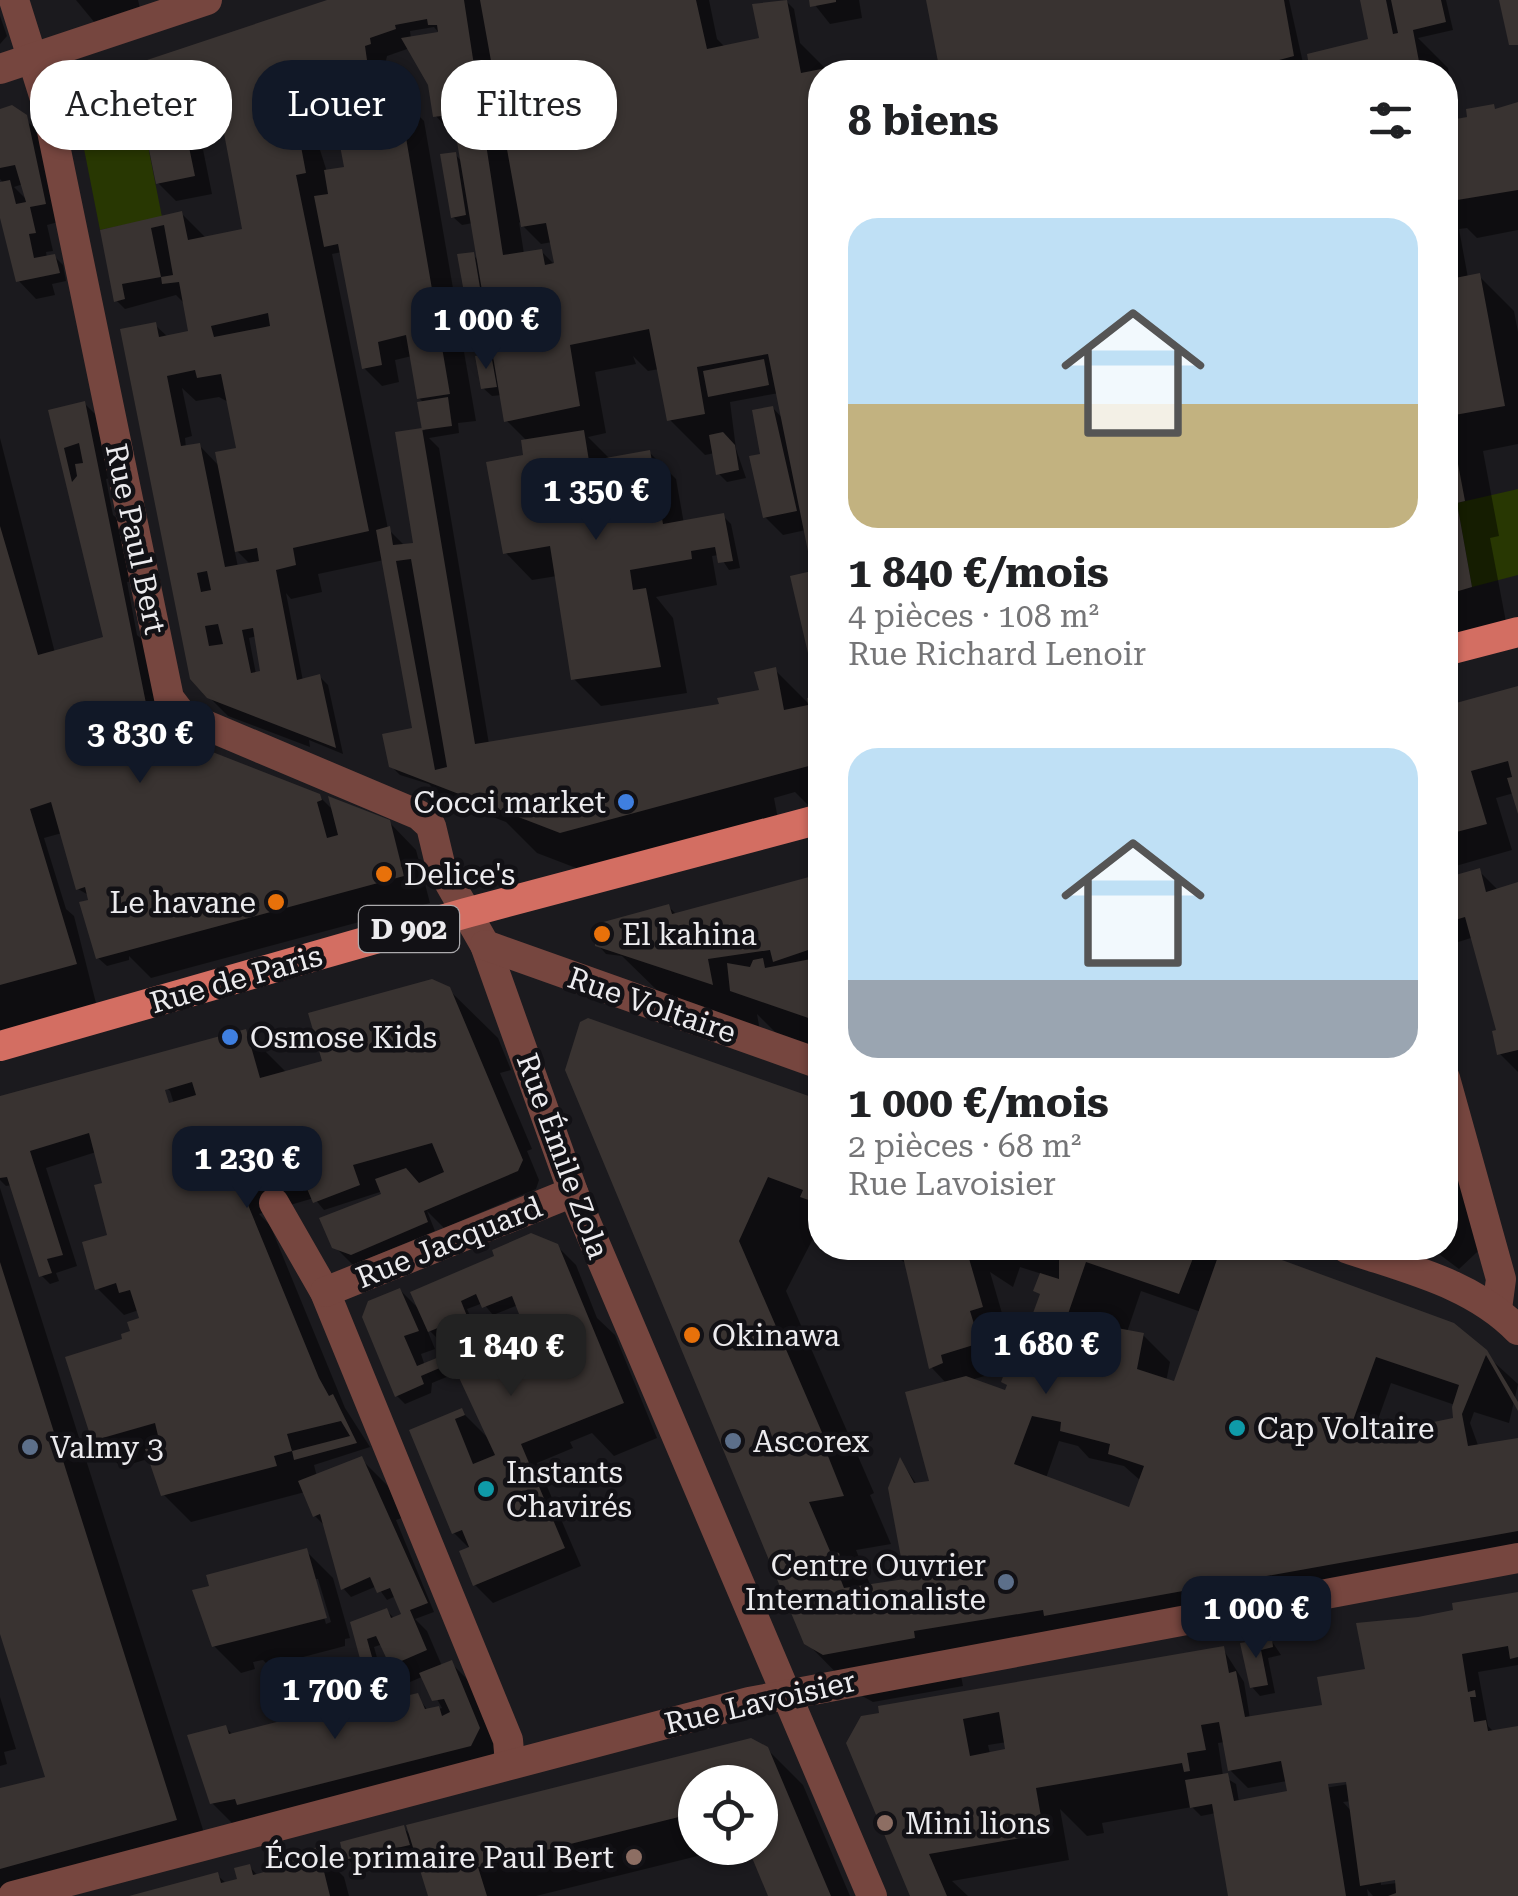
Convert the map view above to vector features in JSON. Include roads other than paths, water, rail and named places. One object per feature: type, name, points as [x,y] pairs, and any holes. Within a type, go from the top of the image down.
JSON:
[{"type":"main road","points":[[1458,648],[1518,632]]},
{"type":"main road","name":"Rue de Paris","points":[[0,1046],[466,913],[808,822]]},
{"type":"street","name":"Rue Paul Bert","points":[[14,0],[46,102],[169,698],[182,715],[420,815],[431,826],[441,868],[466,913]]},
{"type":"street","points":[[0,69],[207,0]]},
{"type":"street","name":"Rue Émile Zola","points":[[466,913],[484,945],[573,1192],[872,1896]]},
{"type":"street","name":"Rue Voltaire","points":[[484,945],[808,1060]]},
{"type":"street","points":[[1381,1260],[1457,1286],[1509,1294],[1458,1122]]},
{"type":"street","name":"Rue Jacquard","points":[[325,1292],[573,1192]]},
{"type":"street","points":[[274,1203],[325,1292],[508,1740],[510,1764]]},
{"type":"street","name":"Rue Lavoisier","points":[[13,1896],[784,1694],[1518,1558]]},
{"type":"place","name":"Cocci market","points":[[626,802]]},
{"type":"place","name":"Delice's","points":[[384,874]]},
{"type":"place","name":"Le havane","points":[[276,902]]},
{"type":"place","name":"El kahina","points":[[602,934]]},
{"type":"place","name":"Osmose Kids","points":[[230,1037]]},
{"type":"place","name":"Okinawa","points":[[692,1335]]},
{"type":"place","name":"Cap Voltaire","points":[[1237,1428]]},
{"type":"place","name":"Ascorex","points":[[733,1441]]},
{"type":"place","name":"Valmy 3","points":[[30,1447]]},
{"type":"place","name":"Instants Chavirés","points":[[486,1489]]},
{"type":"place","name":"Centre Ouvrier Internationaliste","points":[[1006,1582]]},
{"type":"place","name":"Mini lions","points":[[885,1823]]},
{"type":"place","name":"École primaire Paul Bert","points":[[634,1857]]}]
